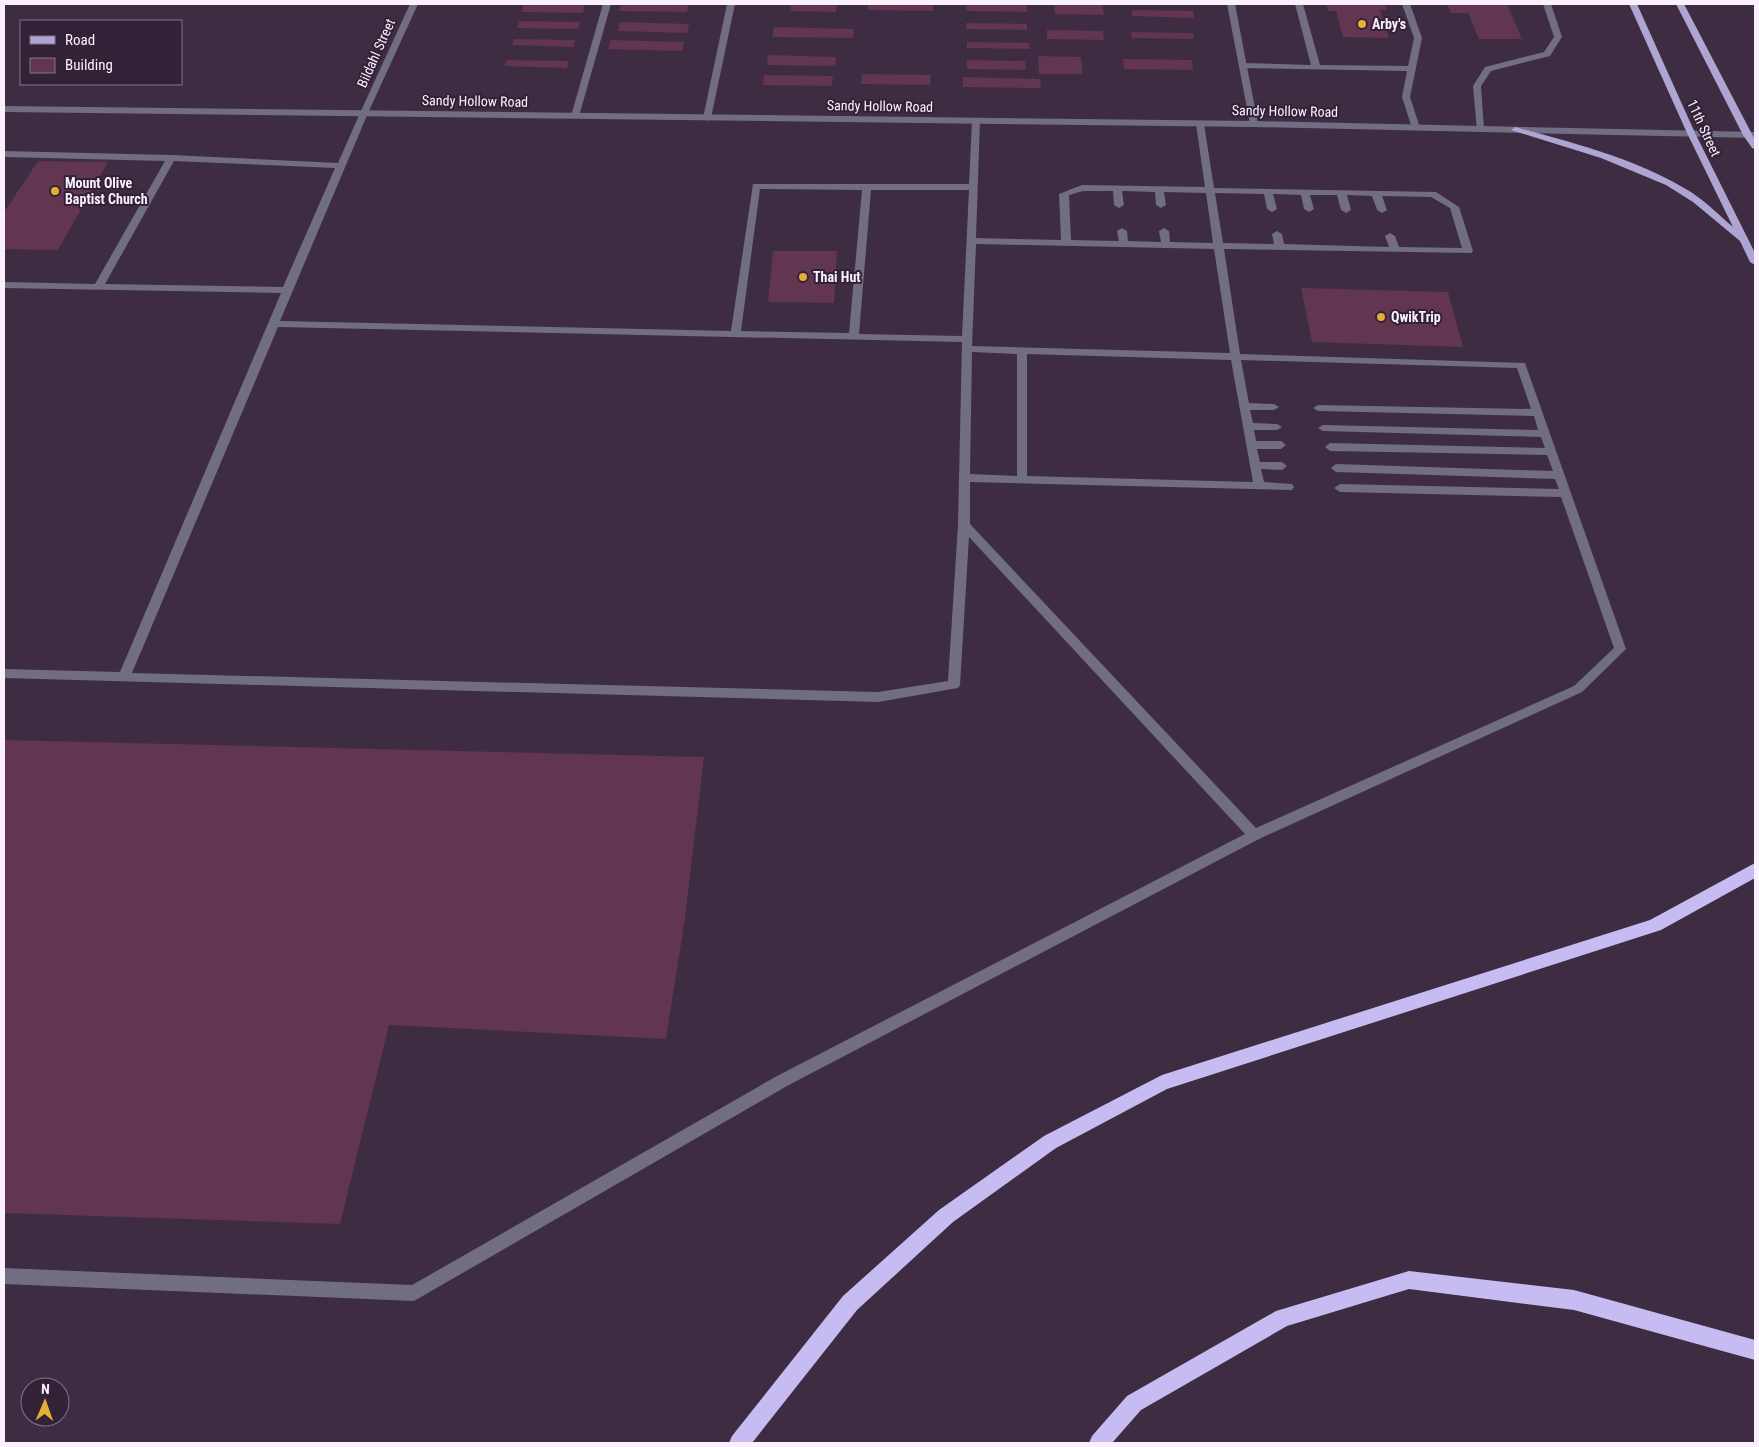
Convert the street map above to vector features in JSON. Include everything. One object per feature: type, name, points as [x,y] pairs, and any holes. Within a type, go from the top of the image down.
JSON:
[{"type":"highway","points":[[739,1443],[850,1303],[946,1216],[1050,1142],[1162,1083],[1655,925],[1755,870]]},
{"type":"highway","points":[[1099,1443],[1134,1403],[1284,1318],[1409,1280],[1574,1300],[1755,1350]]},
{"type":"main road","name":"11th Street","points":[[1632,4],[1691,133],[1755,262]]},
{"type":"main road","points":[[1680,4],[1751,135],[1755,146]]},
{"type":"main road","points":[[1515,130],[1615,158],[1654,176],[1690,196],[1745,242]]},
{"type":"street","name":"Bildahl Street","points":[[124,678],[287,290],[414,4]]},
{"type":"street","points":[[575,116],[607,4]]},
{"type":"street","points":[[707,118],[730,4]]},
{"type":"street","points":[[1231,4],[1254,124]]},
{"type":"street","points":[[1299,4],[1316,67]]},
{"type":"street","points":[[1406,4],[1418,38],[1410,69],[1406,97],[1416,128]]},
{"type":"street","points":[[1480,129],[1477,86],[1488,69],[1548,54],[1558,37],[1547,4]]},
{"type":"street","points":[[1243,66],[1410,69]]},
{"type":"street","name":"Sandy Hollow Road","points":[[4,109],[1254,124],[1751,135]]},
{"type":"street","points":[[4,674],[878,697],[954,685],[964,525],[967,344],[976,121]]},
{"type":"street","points":[[1200,124],[1234,356],[1259,486]]},
{"type":"street","points":[[4,154],[171,158],[341,166]]},
{"type":"street","points":[[98,287],[171,158]]},
{"type":"street","points":[[736,334],[756,186],[973,187]]},
{"type":"street","points":[[854,336],[867,187]]},
{"type":"street","points":[[971,241],[1166,246],[1468,251],[1454,207],[1433,194],[1304,191],[1082,188],[1064,194],[1066,243]]},
{"type":"street","points":[[1117,188],[1119,204]]},
{"type":"street","points":[[1159,189],[1161,205]]},
{"type":"street","points":[[1268,191],[1272,209]]},
{"type":"street","points":[[1304,191],[1309,209]]},
{"type":"street","points":[[1341,192],[1346,210]]},
{"type":"street","points":[[1376,193],[1382,210]]},
{"type":"street","points":[[1122,231],[1124,244]]},
{"type":"street","points":[[1164,231],[1166,246]]},
{"type":"street","points":[[1277,234],[1280,248]]},
{"type":"street","points":[[1316,235],[1320,249]]},
{"type":"street","points":[[1352,236],[1356,249]]},
{"type":"street","points":[[1390,236],[1395,250]]},
{"type":"street","points":[[4,285],[287,290]]},
{"type":"street","points":[[4,1276],[414,1293],[782,1081],[1254,835],[1578,689],[1620,649],[1521,365],[1022,350],[854,336],[274,324]]},
{"type":"street","points":[[1022,350],[1022,480]]},
{"type":"street","points":[[1244,406],[1274,407]]},
{"type":"street","points":[[1318,408],[1537,414]]},
{"type":"street","points":[[1248,426],[1277,427]]},
{"type":"street","points":[[1323,428],[1544,434]]},
{"type":"street","points":[[1252,445],[1281,446]]},
{"type":"street","points":[[1330,447],[1551,452]]},
{"type":"street","points":[[1255,465],[1282,466]]},
{"type":"street","points":[[1336,468],[1559,475]]},
{"type":"street","points":[[965,478],[1288,487]]},
{"type":"street","points":[[1340,488],[1566,493]]},
{"type":"street","points":[[964,525],[1254,835]]},
{"type":"building","points":[[524,4],[585,4],[583,13],[521,12]]},
{"type":"building","points":[[621,4],[689,4],[687,12],[619,11]]},
{"type":"building","points":[[791,4],[837,4],[836,12],[790,11]]},
{"type":"building","points":[[868,4],[933,4],[933,11],[868,10]]},
{"type":"building","points":[[966,4],[1027,4],[1027,12],[966,11]]},
{"type":"building","points":[[1054,4],[1102,4],[1104,15],[1055,14]]},
{"type":"building","name":"Arby's","points":[[1326,4],[1385,4],[1387,10],[1380,10],[1389,38],[1343,37],[1336,11],[1328,11]]},
{"type":"building","points":[[1447,4],[1507,4],[1522,39],[1479,39],[1468,13],[1451,13]]},
{"type":"building","points":[[1132,10],[1193,11],[1194,18],[1132,16]]},
{"type":"building","points":[[519,21],[580,22],[578,29],[517,28]]},
{"type":"building","points":[[620,22],[689,24],[687,33],[618,31]]},
{"type":"building","points":[[966,23],[1027,24],[1027,30],[966,29]]},
{"type":"building","points":[[774,27],[854,29],[853,38],[772,37]]},
{"type":"building","points":[[1047,30],[1103,31],[1104,40],[1047,39]]},
{"type":"building","points":[[1131,32],[1193,33],[1194,39],[1132,38]]},
{"type":"building","points":[[514,39],[575,40],[573,47],[512,45]]},
{"type":"building","points":[[611,40],[684,42],[682,51],[608,49]]},
{"type":"building","points":[[967,42],[1029,43],[1030,49],[967,48]]},
{"type":"building","points":[[768,55],[836,57],[835,66],[767,65]]},
{"type":"building","points":[[1038,56],[1081,57],[1083,74],[1039,74]]},
{"type":"building","points":[[1123,59],[1192,60],[1193,70],[1124,69]]},
{"type":"building","points":[[507,60],[569,61],[567,68],[504,66]]},
{"type":"building","points":[[967,60],[1025,61],[1026,70],[967,69]]},
{"type":"building","points":[[862,74],[931,75],[930,85],[861,84]]},
{"type":"building","points":[[764,75],[833,76],[832,86],[763,85]]},
{"type":"building","points":[[963,77],[1040,79],[1041,88],[963,87]]},
{"type":"building","name":"Mount Olive Baptist Church","points":[[38,161],[108,162],[58,250],[4,249],[4,212]]},
{"type":"building","name":"Thai Hut","points":[[773,251],[837,251],[834,303],[768,302]]},
{"type":"building","name":"QwikTrip","points":[[1301,288],[1448,292],[1463,347],[1312,342]]},
{"type":"building","points":[[4,740],[704,757],[685,918],[666,1039],[389,1025],[340,1224],[4,1213]]},
{"type":"place","name":"Arby's","points":[[1362,24]]},
{"type":"place","name":"Mount Olive Baptist Church","points":[[55,191]]},
{"type":"place","name":"Thai Hut","points":[[803,277]]},
{"type":"place","name":"QwikTrip","points":[[1381,317]]}]
